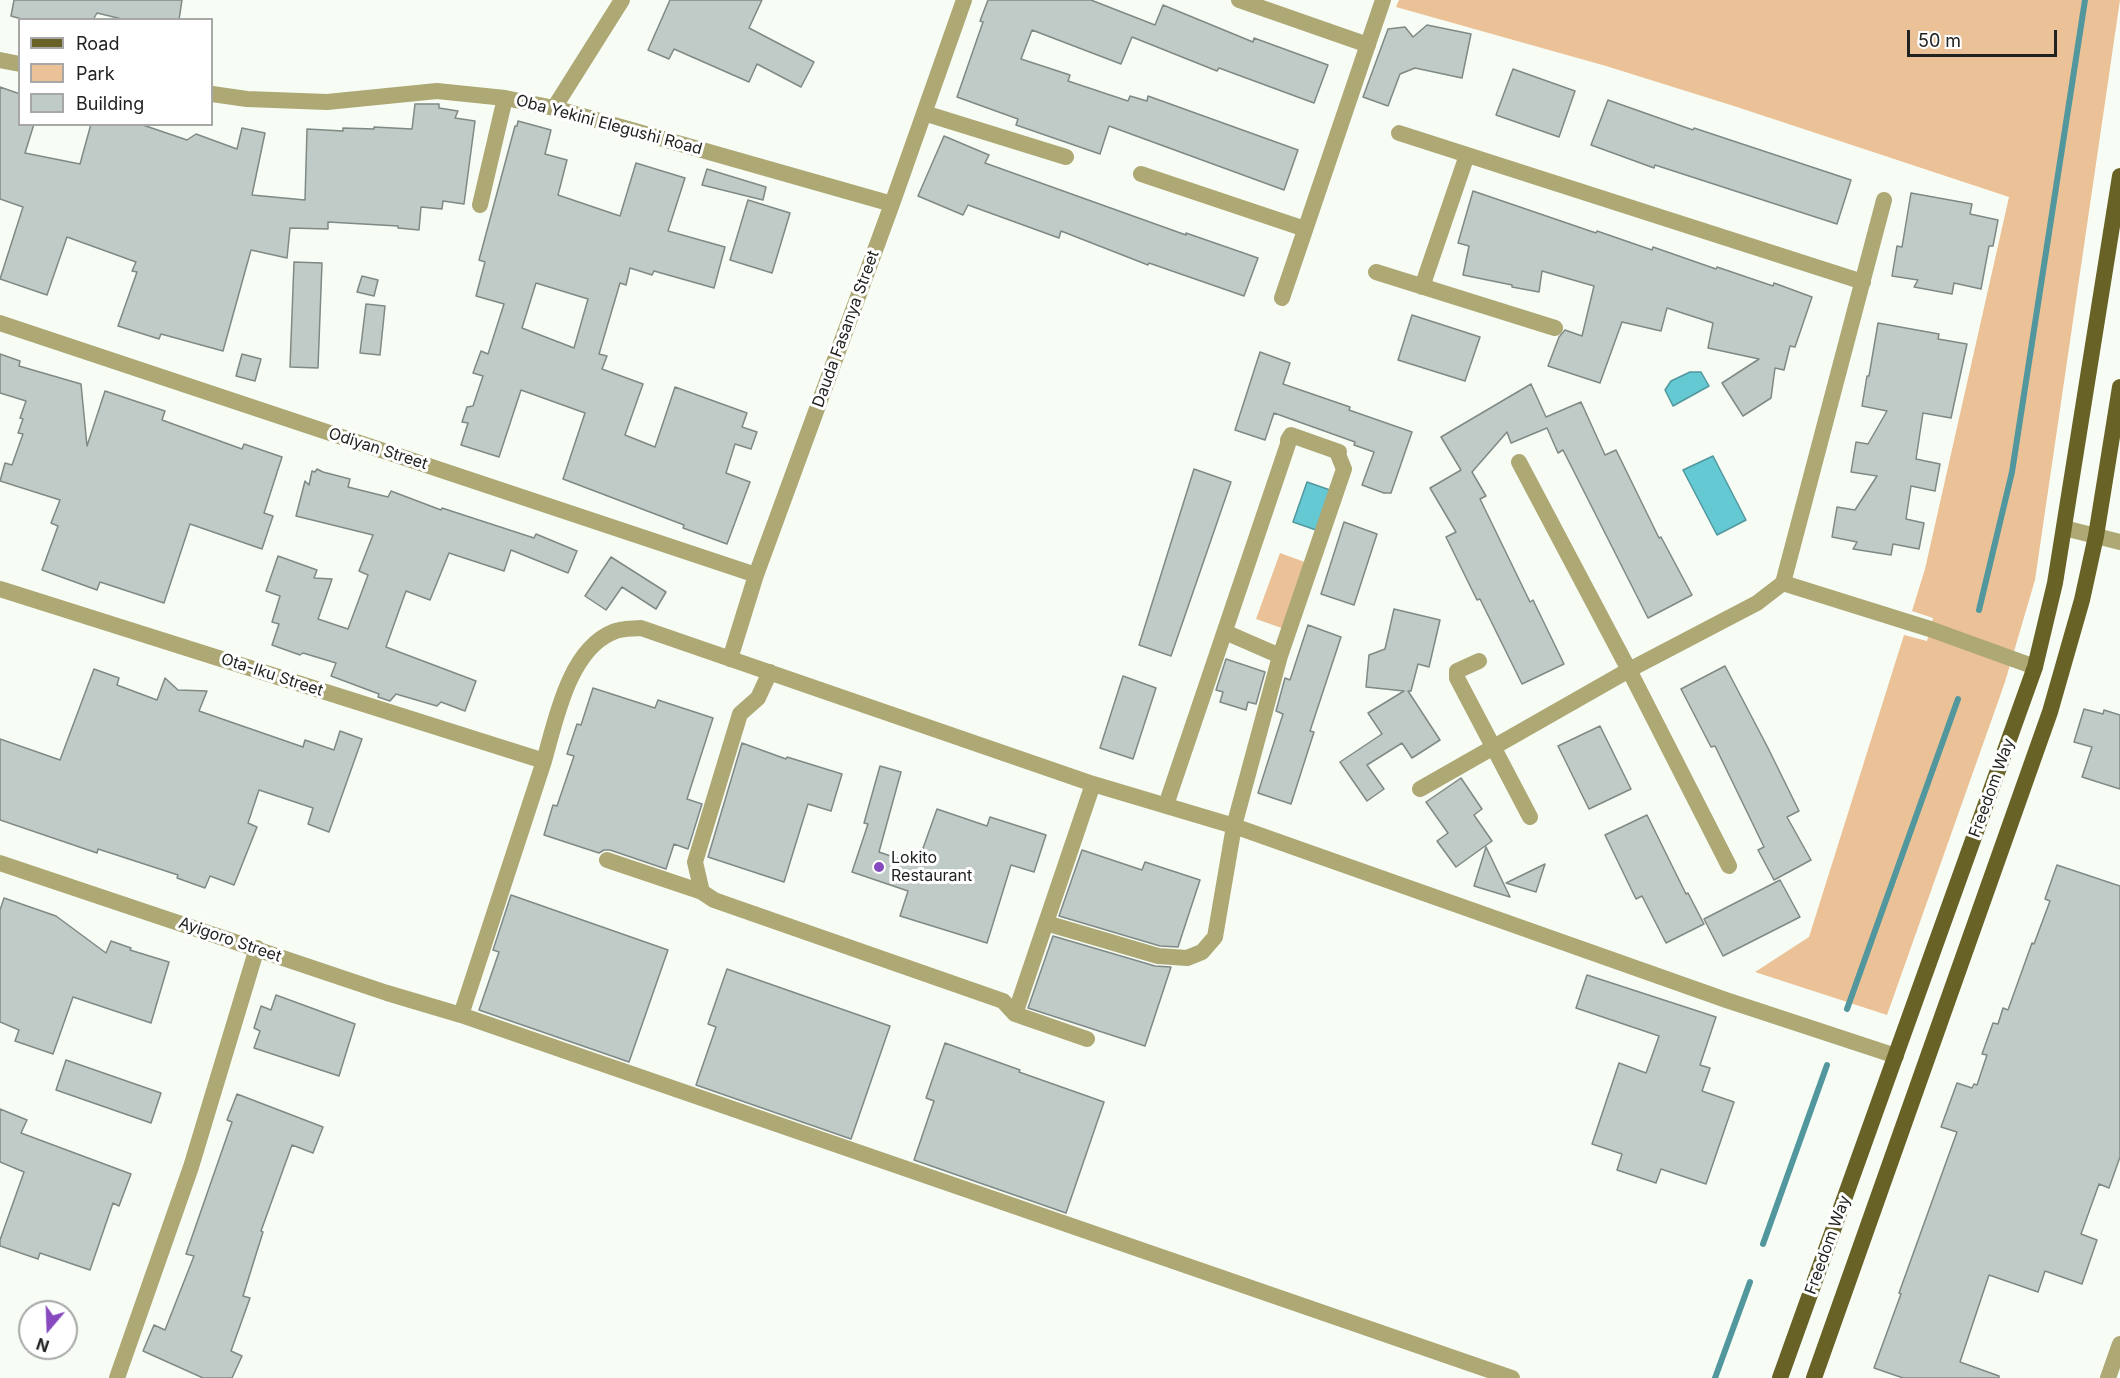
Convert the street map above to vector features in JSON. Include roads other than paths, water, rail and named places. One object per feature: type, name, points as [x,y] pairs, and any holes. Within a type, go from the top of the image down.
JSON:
[{"type":"main road","name":"Freedom Way","points":[[1780,1378],[2035,666],[2046,625],[2064,528],[2120,176]]},
{"type":"main road","name":"Freedom Way","points":[[1814,1378],[2050,712],[2082,600],[2096,536],[2120,387]]},
{"type":"street","points":[[554,108],[622,0]]},
{"type":"street","name":"Dauda Fasanya Street","points":[[730,659],[756,575],[964,0]]},
{"type":"street","points":[[1239,0],[1368,45]]},
{"type":"street","points":[[1282,298],[1383,0]]},
{"type":"street","points":[[0,60],[18,64]]},
{"type":"street","name":"Oba Yekini Elegushi Road","points":[[213,94],[247,99],[327,102],[437,91],[506,98],[554,108],[892,204]]},
{"type":"street","points":[[480,205],[506,98]]},
{"type":"street","points":[[924,113],[1066,158]]},
{"type":"street","points":[[1399,133],[1863,282]]},
{"type":"street","points":[[1422,287],[1467,154]]},
{"type":"street","points":[[1141,174],[1305,229]]},
{"type":"street","points":[[1420,789],[1629,670],[1757,603],[1783,583],[1884,200]]},
{"type":"street","points":[[1376,272],[1555,328]]},
{"type":"street","name":"Odiyan Street","points":[[0,323],[756,575]]},
{"type":"street","points":[[1046,922],[1158,956],[1187,958],[1202,952],[1215,937],[1234,826],[1280,656],[1344,470],[1337,452],[1339,452],[1291,435],[1288,440],[1166,805]]},
{"type":"street","points":[[1519,462],[1729,866]]},
{"type":"street","points":[[2064,528],[2120,542]]},
{"type":"street","points":[[1783,583],[1930,629],[2035,666]]},
{"type":"street","name":"Ota-Iku Street","points":[[0,589],[544,761]]},
{"type":"street","points":[[461,1015],[554,726],[576,666],[590,648],[614,631],[641,628],[1093,784],[1234,826],[1726,1000],[1896,1056]]},
{"type":"street","points":[[1225,632],[1280,656]]},
{"type":"street","points":[[1479,661],[1457,671],[1456,675],[1530,817]]},
{"type":"street","points":[[702,892],[695,862],[740,714],[758,698],[770,672]]},
{"type":"street","points":[[1015,1014],[1093,784]]},
{"type":"street","points":[[608,860],[702,892],[714,900],[1003,1001],[1015,1014],[1087,1039]]},
{"type":"street","name":"Ayigoro Street","points":[[0,863],[387,993],[461,1015],[1512,1378]]},
{"type":"street","points":[[117,1378],[190,1167],[257,948]]},
{"type":"street","points":[[2108,1378],[2120,1344]]},
{"type":"water","points":[[1690,372],[1701,372],[1709,386],[1673,406],[1665,390],[1671,381]]},
{"type":"water","points":[[1713,456],[1746,520],[1717,535],[1683,470]]},
{"type":"water","points":[[1307,482],[1330,490],[1316,530],[1293,522]]},
{"type":"waterway","points":[[1979,610],[2012,472],[2085,0]]},
{"type":"waterway","points":[[1847,1009],[1958,699]]},
{"type":"waterway","points":[[1763,1244],[1827,1065]]},
{"type":"waterway","points":[[1715,1378],[1750,1282]]},
{"type":"place","name":"Lokito Restaurant","points":[[879,867]]}]
